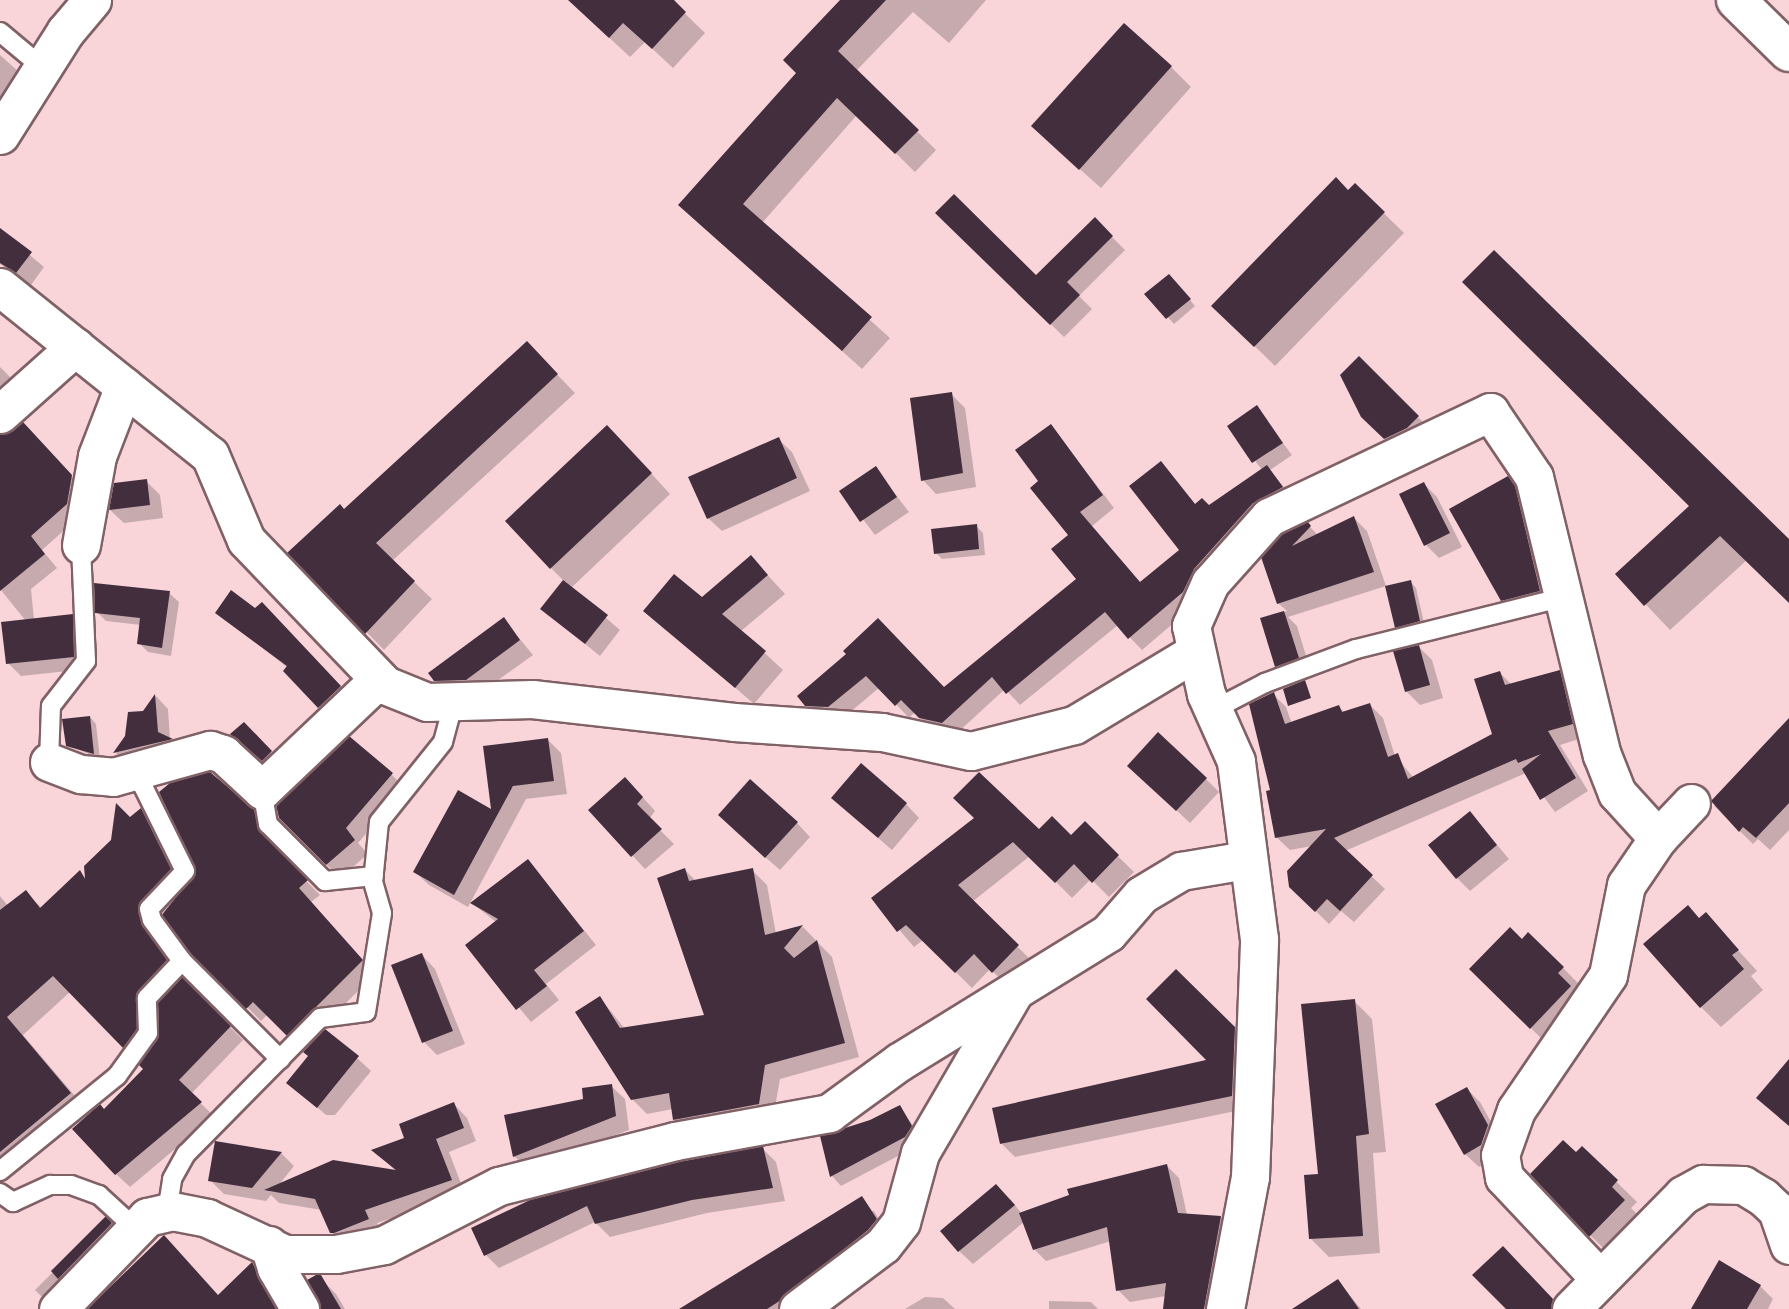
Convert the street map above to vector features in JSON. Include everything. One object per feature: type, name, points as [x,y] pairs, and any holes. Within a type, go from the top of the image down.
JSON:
[{"type":"highway","points":[[1737,0],[1789,52]]},
{"type":"street","points":[[0,135],[65,32],[92,0]]},
{"type":"street","points":[[0,287],[210,455],[247,540],[379,679],[427,702],[532,699],[734,722],[882,732],[971,751],[1073,725],[1194,653]]},
{"type":"street","points":[[0,414],[75,347]]},
{"type":"street","points":[[81,545],[97,456],[124,386]]},
{"type":"street","points":[[1225,1309],[1251,1163],[1259,939],[1236,761],[1213,710],[1194,653],[1191,626],[1210,583],[1269,517],[1490,412],[1534,477],[1602,755],[1617,793],[1658,838]]},
{"type":"street","points":[[49,762],[81,774],[137,774],[210,750],[223,754],[262,790],[379,679]]},
{"type":"street","points":[[1600,1279],[1504,1177],[1500,1155],[1516,1110],[1608,975],[1626,885],[1658,838],[1690,803]]},
{"type":"street","points":[[58,1309],[152,1221],[208,1218],[285,1254],[336,1254],[384,1245],[499,1186],[675,1141],[829,1113],[899,1062],[1108,933],[1141,895],[1181,871],[1247,860]]},
{"type":"street","points":[[798,1309],[883,1245],[901,1222],[920,1153],[1016,990]]},
{"type":"street","points":[[1571,1309],[1683,1195],[1703,1184],[1743,1185],[1763,1197],[1777,1210],[1789,1245]]},
{"type":"street","points":[[270,1245],[276,1268],[300,1309]]},
{"type":"lane","points":[[0,32],[43,68]]},
{"type":"lane","points":[[49,762],[51,706],[86,660],[81,545]]},
{"type":"lane","points":[[1213,710],[1265,683],[1356,649],[1563,597]]},
{"type":"lane","points":[[0,1193],[13,1202],[50,1185],[71,1185],[99,1195],[152,1221],[186,1154],[320,1018],[366,1012],[382,913],[374,876],[379,822],[443,743],[454,701]]},
{"type":"lane","points":[[137,774],[186,871],[149,909],[152,920],[182,961],[280,1059]]},
{"type":"lane","points":[[262,790],[268,824],[325,881],[374,876]]},
{"type":"lane","points":[[0,1171],[117,1076],[148,1033],[147,998],[182,961]]},
{"type":"building","points":[[568,0],[674,0],[686,12],[652,49],[623,23],[609,38]]},
{"type":"building","points":[[840,0],[886,0],[838,51],[919,130],[895,154],[837,98],[743,204],[872,317],[842,351],[678,205],[796,73],[783,60]]},
{"type":"building","points":[[1124,23],[1172,66],[1079,170],[1031,126]]},
{"type":"building","points":[[1336,177],[1348,190],[1355,183],[1385,212],[1254,347],[1211,306]]},
{"type":"building","points":[[954,194],[1036,275],[1095,217],[1113,236],[1067,282],[1080,295],[1050,325],[935,213]]},
{"type":"building","points":[[0,228],[32,252],[16,273],[0,263]]},
{"type":"building","points":[[1494,250],[1789,539],[1789,603],[1720,536],[1644,606],[1615,574],[1689,506],[1462,282]]},
{"type":"building","points":[[1169,274],[1191,299],[1166,319],[1144,294]]},
{"type":"building","points":[[527,341],[558,374],[376,543],[415,581],[365,634],[287,553],[340,504],[344,509]]},
{"type":"building","points":[[1359,356],[1419,416],[1407,428],[1384,439],[1361,417],[1340,375]]},
{"type":"building","points":[[952,392],[963,473],[921,481],[910,398]]},
{"type":"building","points":[[1257,405],[1283,443],[1252,463],[1227,426]]},
{"type":"building","points":[[23,422],[72,475],[67,504],[31,536],[45,554],[0,591],[0,434]]},
{"type":"building","points":[[1051,424],[1103,495],[1080,512],[1140,582],[1179,550],[1129,486],[1161,461],[1195,504],[1202,498],[1209,505],[1267,465],[1283,487],[1253,503],[1194,569],[1183,592],[1128,639],[1105,612],[1006,694],[992,677],[942,723],[919,718],[901,700],[895,706],[866,676],[828,707],[805,706],[797,696],[846,654],[843,651],[878,618],[944,687],[1076,579],[1051,549],[1068,535],[1030,488],[1038,481],[1015,450]]},
{"type":"building","points":[[607,425],[652,473],[550,569],[505,521]]},
{"type":"building","points":[[779,437],[797,478],[707,519],[688,477]]},
{"type":"building","points":[[876,466],[897,497],[860,522],[839,491]]},
{"type":"building","points":[[1508,476],[1515,486],[1540,591],[1501,601],[1449,509]]},
{"type":"building","points":[[147,479],[150,505],[109,510],[114,483]]},
{"type":"building","points":[[1424,482],[1450,533],[1424,546],[1399,494]]},
{"type":"building","points":[[1354,516],[1374,572],[1277,604],[1261,557],[1282,534],[1308,522],[1311,526],[1292,546]]},
{"type":"building","points":[[977,524],[979,549],[934,554],[931,529]]},
{"type":"building","points":[[751,555],[768,575],[722,614],[766,651],[735,688],[643,611],[674,574],[702,597]]},
{"type":"building","points":[[563,580],[608,615],[585,644],[540,609]]},
{"type":"building","points":[[1411,580],[1420,621],[1395,628],[1385,586]]},
{"type":"building","points":[[94,583],[170,591],[162,648],[137,644],[140,618],[95,613]]},
{"type":"building","points":[[231,590],[255,608],[262,602],[341,686],[318,708],[283,671],[287,666],[215,613]]},
{"type":"building","points":[[1284,611],[1299,658],[1275,667],[1260,618]]},
{"type":"building","points":[[73,614],[74,657],[6,664],[1,622]]},
{"type":"building","points":[[504,617],[520,640],[466,680],[434,681],[428,673]]},
{"type":"building","points":[[1419,645],[1430,685],[1405,692],[1393,651]]},
{"type":"building","points":[[1560,670],[1573,724],[1548,731],[1576,778],[1540,800],[1522,769],[1541,754],[1518,763],[1516,759],[1334,838],[1373,875],[1340,911],[1327,899],[1315,912],[1289,887],[1287,871],[1326,829],[1275,838],[1266,791],[1270,790],[1249,704],[1274,692],[1285,724],[1339,705],[1342,712],[1370,703],[1388,757],[1398,753],[1408,779],[1492,734],[1474,679],[1500,671],[1505,685]]},
{"type":"building","points":[[1305,680],[1311,698],[1288,706],[1283,689]]},
{"type":"building","points":[[155,694],[158,732],[173,739],[113,753],[125,736],[128,712],[143,711]]},
{"type":"building","points":[[90,716],[94,754],[66,746],[62,719]]},
{"type":"building","points":[[1789,718],[1789,803],[1756,838],[1743,827],[1739,832],[1711,801]]},
{"type":"building","points":[[244,722],[272,751],[262,761],[230,734]]},
{"type":"building","points":[[1158,732],[1207,778],[1176,811],[1127,766]]},
{"type":"building","points":[[349,736],[393,773],[346,828],[355,840],[326,865],[279,818],[276,805]]},
{"type":"building","points":[[548,738],[554,781],[513,786],[454,895],[413,872],[458,790],[491,809],[483,746]]},
{"type":"building","points":[[861,763],[907,803],[878,838],[831,798]]},
{"type":"building","points":[[210,772],[254,809],[260,832],[308,880],[299,888],[363,960],[287,1036],[253,1002],[246,1009],[191,954],[162,915],[196,872],[159,792],[170,783]]},
{"type":"building","points":[[979,772],[1039,829],[1052,816],[1071,835],[1085,821],[1119,855],[1092,883],[1074,864],[1055,883],[1013,842],[958,885],[1019,945],[992,973],[974,954],[955,973],[906,925],[897,932],[871,898],[974,818],[953,798]]},
{"type":"building","points":[[625,777],[643,797],[637,804],[662,829],[631,857],[588,810]]},
{"type":"building","points":[[750,779],[798,822],[765,858],[718,815]]},
{"type":"building","points":[[116,803],[130,817],[141,808],[171,869],[138,907],[143,926],[167,960],[137,993],[137,1029],[123,1048],[53,976],[7,1017],[71,1093],[0,1152],[0,910],[26,890],[40,908],[80,870],[85,879],[84,866],[111,840]]},
{"type":"building","points":[[1470,811],[1497,845],[1456,879],[1428,845]]},
{"type":"building","points":[[528,859],[584,931],[534,970],[547,986],[516,1010],[465,945],[498,919],[470,903]]},
{"type":"building","points":[[685,868],[689,881],[753,868],[765,935],[803,925],[784,948],[794,958],[817,940],[845,1043],[765,1065],[759,1104],[673,1120],[669,1093],[631,1100],[575,1012],[600,996],[620,1028],[704,1015],[657,878]]},
{"type":"building","points":[[1688,905],[1699,918],[1706,912],[1739,950],[1732,955],[1744,969],[1700,1008],[1643,944]]},
{"type":"building","points":[[1510,927],[1522,939],[1528,932],[1564,967],[1558,973],[1571,986],[1530,1029],[1469,969]]},
{"type":"building","points":[[422,953],[453,1031],[422,1043],[391,965]]},
{"type":"building","points":[[1176,969],[1235,1027],[1232,1096],[1000,1144],[992,1108],[1206,1060],[1146,999]]},
{"type":"building","points":[[182,977],[231,1026],[179,1080],[202,1102],[115,1175],[72,1129],[100,1104],[104,1109],[143,1069],[139,1065],[159,1034],[158,1002]]},
{"type":"building","points":[[1355,999],[1369,1134],[1356,1136],[1363,1236],[1309,1239],[1304,1175],[1318,1174],[1301,1004]]},
{"type":"building","points":[[325,1029],[359,1056],[317,1108],[286,1083],[308,1056],[303,1052]]},
{"type":"building","points":[[1789,1059],[1789,1126],[1756,1098]]},
{"type":"building","points":[[612,1084],[616,1116],[513,1157],[504,1115],[583,1099],[582,1088]]},
{"type":"building","points":[[1467,1087],[1488,1125],[1481,1145],[1464,1155],[1435,1104]]},
{"type":"building","points":[[454,1102],[464,1128],[436,1139],[452,1180],[365,1210],[369,1219],[330,1233],[315,1199],[264,1190],[333,1160],[396,1170],[371,1150],[404,1138],[399,1124]]},
{"type":"building","points":[[900,1105],[912,1126],[905,1137],[830,1177],[820,1136],[870,1120]]},
{"type":"building","points":[[1563,1140],[1576,1152],[1582,1146],[1618,1180],[1612,1187],[1625,1200],[1589,1237],[1530,1174]]},
{"type":"building","points":[[215,1141],[282,1152],[252,1188],[208,1181]]},
{"type":"building","points":[[763,1146],[773,1188],[692,1200],[595,1224],[587,1206],[484,1256],[471,1228],[530,1200],[679,1162]]},
{"type":"building","points":[[1167,1164],[1178,1213],[1221,1216],[1204,1309],[1163,1309],[1166,1283],[1116,1291],[1107,1227],[1033,1250],[1019,1213],[1069,1195],[1067,1189]]},
{"type":"building","points":[[996,1184],[1015,1205],[958,1252],[940,1231]]},
{"type":"building","points":[[862,1196],[877,1219],[868,1230],[767,1309],[679,1309]]},
{"type":"building","points":[[106,1216],[112,1223],[58,1279],[51,1271]]},
{"type":"building","points":[[164,1235],[218,1295],[252,1262],[276,1309],[87,1309]]},
{"type":"building","points":[[1503,1246],[1553,1299],[1551,1309],[1506,1309],[1472,1275]]},
{"type":"building","points":[[1719,1260],[1761,1285],[1747,1309],[1691,1309]]},
{"type":"building","points":[[321,1275],[341,1309],[321,1309],[307,1280]]},
{"type":"building","points":[[1338,1279],[1359,1309],[1292,1309]]}]
